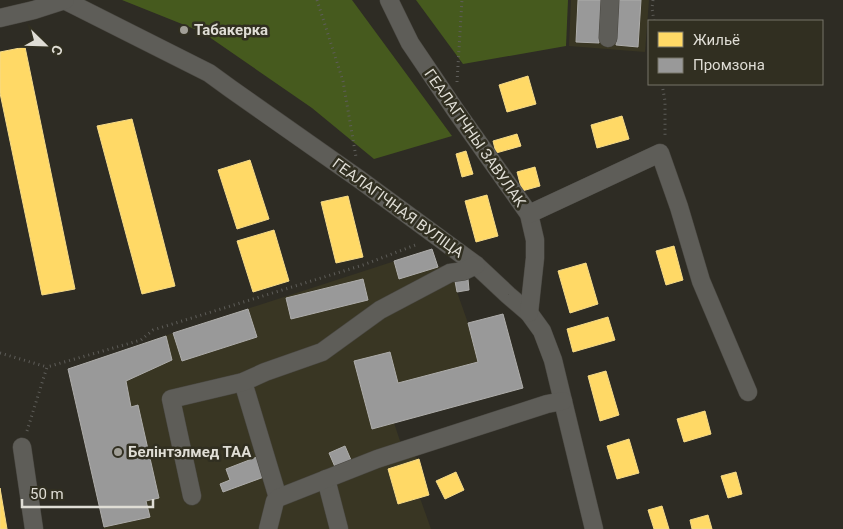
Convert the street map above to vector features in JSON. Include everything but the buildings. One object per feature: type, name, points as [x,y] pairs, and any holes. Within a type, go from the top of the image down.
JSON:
[{"type":"street","name":"ГЕАЛАГІЧНАЯ ВУЛІЦА","points":[[64,0],[209,73],[360,179],[476,265],[529,313],[542,332],[553,360],[594,529]]},
{"type":"street","points":[[0,18],[34,10],[64,0]]},
{"type":"street","name":"ГЕАЛАГІЧНЫ ЗАВУЛАК","points":[[389,0],[410,43],[529,214],[535,240],[529,313]]},
{"type":"street","points":[[608,38],[610,0]]},
{"type":"street","points":[[529,214],[660,153],[701,280],[748,392]]},
{"type":"street","points":[[192,496],[171,399],[243,382],[265,372],[322,352],[380,310],[450,274],[464,271],[476,265]]},
{"type":"street","points":[[243,382],[278,498]]},
{"type":"street","points":[[268,529],[275,501],[278,498],[403,450],[538,407],[563,401]]},
{"type":"street","points":[[22,447],[34,529]]},
{"type":"street","points":[[326,479],[339,529]]},
{"type":"path","points":[[317,0],[342,81],[360,179]]},
{"type":"path","points":[[456,111],[462,0]]},
{"type":"path","points":[[653,0],[654,20]]},
{"type":"path","points":[[660,153],[666,136],[665,101],[662,85]]},
{"type":"path","points":[[0,353],[47,367],[140,340],[153,330],[363,264],[425,241]]},
{"type":"path","points":[[22,447],[47,367]]},
{"type":"shaded area","points":[[571,0],[649,0],[645,52],[569,46]]},
{"type":"shaded area","points":[[432,249],[438,267],[445,266],[455,281],[468,323],[503,314],[523,388],[394,423],[403,450],[419,459],[429,495],[420,498],[431,529],[104,529],[68,369]]},
{"type":"green space","points":[[122,0],[352,0],[452,136],[374,159],[312,108],[202,32]]},
{"type":"green space","points":[[416,0],[568,0],[566,46],[463,64]]},
{"type":"place","name":"Табакерка","points":[[184,30]]},
{"type":"place","name":"Белінтэлмед ТАА","points":[[118,452]]}]
